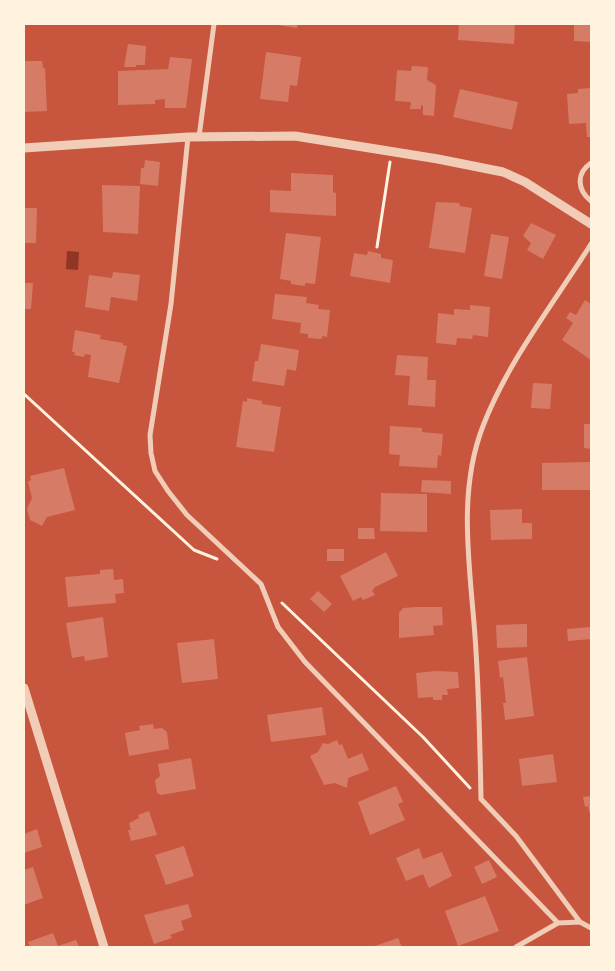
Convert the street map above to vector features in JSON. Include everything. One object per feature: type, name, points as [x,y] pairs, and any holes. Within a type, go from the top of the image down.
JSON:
[{"type":"street","points":[[199,137],[214,24]]},
{"type":"street","points":[[24,148],[188,137],[295,136],[503,172],[525,182],[591,224]]},
{"type":"street","points":[[188,137],[170,304],[150,435],[155,472],[187,515],[261,584],[278,627],[305,662],[558,923]]},
{"type":"street","points":[[591,162],[582,171],[579,180],[581,189],[591,201]]},
{"type":"street","points":[[591,244],[497,394],[482,428],[471,476],[466,515],[475,639],[481,799],[516,836],[580,922],[591,928]]},
{"type":"street","points":[[24,688],[104,947]]},
{"type":"street","points":[[516,947],[522,946],[558,923],[580,922]]},
{"type":"path","points":[[377,248],[392,152]]},
{"type":"path","points":[[24,394],[194,550],[220,560]]},
{"type":"path","points":[[261,584],[423,737],[481,799]]},
{"type":"shaded area","points":[[67,251],[79,252],[78,270],[66,269]]},
{"type":"building","points":[[272,24],[298,24],[297,28]]},
{"type":"building","points":[[459,24],[515,24],[514,44],[458,40]]},
{"type":"building","points":[[574,24],[591,24],[591,42],[574,41]]},
{"type":"building","points":[[128,44],[146,46],[145,65],[124,67]]},
{"type":"building","points":[[266,52],[301,57],[297,86],[290,85],[288,102],[260,99]]},
{"type":"building","points":[[170,57],[192,59],[186,108],[165,108],[165,99],[155,100],[155,104],[118,105],[118,71],[168,69]]},
{"type":"building","points":[[24,61],[42,61],[43,68],[45,68],[47,111],[24,112]]},
{"type":"building","points":[[412,66],[428,67],[427,80],[436,85],[434,116],[423,115],[423,106],[421,105],[421,109],[410,109],[411,102],[395,101],[397,70],[411,71]]},
{"type":"building","points":[[591,88],[591,137],[587,137],[586,123],[569,124],[567,94],[578,93],[578,89]]},
{"type":"building","points":[[460,89],[518,102],[512,130],[453,117]]},
{"type":"building","points":[[145,160],[160,162],[158,186],[140,184],[141,168],[144,168]]},
{"type":"building","points":[[291,173],[333,175],[333,192],[336,193],[336,216],[270,212],[270,190],[291,191]]},
{"type":"building","points":[[102,185],[140,186],[138,234],[103,232]]},
{"type":"building","points":[[436,202],[459,203],[460,206],[472,208],[465,253],[429,248]]},
{"type":"building","points":[[24,208],[37,208],[36,243],[24,243]]},
{"type":"building","points":[[531,223],[556,235],[543,259],[527,250],[531,243],[523,236]]},
{"type":"building","points":[[286,233],[321,237],[315,284],[305,283],[305,286],[291,284],[291,281],[280,279]]},
{"type":"building","points":[[491,234],[509,237],[502,279],[484,276]]},
{"type":"building","points":[[368,251],[381,254],[381,258],[393,260],[390,283],[350,276],[354,253],[367,255]]},
{"type":"building","points":[[113,272],[140,275],[137,301],[111,297],[109,311],[85,307],[89,275],[112,278]]},
{"type":"building","points":[[24,283],[33,283],[31,309],[24,309]]},
{"type":"building","points":[[275,294],[307,297],[306,303],[319,305],[318,309],[330,310],[327,337],[322,336],[322,339],[308,338],[308,334],[300,333],[301,323],[272,319]]},
{"type":"building","points":[[585,300],[591,304],[591,360],[562,340],[573,323],[566,318],[570,312],[576,315]]},
{"type":"building","points":[[470,305],[490,307],[488,337],[473,335],[472,339],[457,338],[456,345],[436,343],[438,313],[454,315],[454,309],[470,310]]},
{"type":"building","points":[[75,330],[101,335],[100,339],[123,343],[123,345],[127,346],[119,383],[88,377],[91,355],[85,354],[84,357],[74,355],[75,352],[72,352]]},
{"type":"building","points":[[261,344],[299,350],[296,371],[287,369],[284,386],[252,381],[255,361],[258,361]]},
{"type":"building","points":[[397,355],[428,357],[427,380],[436,380],[435,407],[408,405],[410,376],[395,375]]},
{"type":"building","points":[[533,383],[552,384],[550,409],[531,408]]},
{"type":"building","points":[[247,398],[262,401],[262,404],[281,407],[274,452],[236,447],[243,401],[247,402]]},
{"type":"building","points":[[584,424],[591,424],[591,449],[584,448]]},
{"type":"building","points":[[390,426],[422,428],[422,432],[443,434],[441,456],[438,455],[437,468],[399,466],[400,455],[389,454]]},
{"type":"building","points":[[591,462],[591,490],[542,490],[542,463]]},
{"type":"building","points":[[64,468],[75,510],[47,517],[42,526],[30,520],[27,509],[32,498],[28,482],[31,480],[30,476]]},
{"type":"building","points":[[422,480],[451,481],[451,494],[421,492]]},
{"type":"building","points":[[381,493],[427,494],[427,532],[380,531]]},
{"type":"building","points":[[522,509],[522,523],[532,523],[532,539],[491,540],[490,510]]},
{"type":"building","points":[[358,528],[374,528],[375,539],[358,539]]},
{"type":"building","points":[[327,549],[344,549],[344,561],[327,561]]},
{"type":"building","points":[[386,552],[398,576],[375,587],[372,591],[375,595],[363,600],[361,597],[353,601],[340,576]]},
{"type":"building","points":[[113,569],[114,580],[123,579],[124,593],[115,594],[116,603],[68,607],[65,577],[100,574],[100,570]]},
{"type":"building","points":[[318,591],[332,604],[324,612],[310,599]]},
{"type":"building","points":[[442,607],[443,625],[433,626],[434,635],[399,638],[399,613],[403,608]]},
{"type":"building","points":[[103,617],[108,657],[85,661],[84,656],[72,658],[66,623]]},
{"type":"building","points":[[527,624],[527,647],[497,648],[496,625]]},
{"type":"building","points":[[590,627],[591,639],[568,641],[567,629]]},
{"type":"building","points":[[214,639],[218,679],[182,683],[177,643]]},
{"type":"building","points":[[527,657],[534,716],[505,720],[503,703],[506,703],[503,677],[500,678],[498,661]]},
{"type":"building","points":[[436,671],[458,672],[459,688],[447,689],[448,695],[442,695],[442,700],[433,700],[433,697],[418,698],[416,673]]},
{"type":"building","points":[[322,707],[326,735],[271,742],[267,715]]},
{"type":"building","points":[[153,724],[154,729],[162,728],[167,732],[169,749],[129,756],[125,733],[140,730],[139,726]]},
{"type":"building","points":[[337,740],[339,745],[342,744],[348,759],[362,753],[369,770],[348,778],[347,788],[335,783],[324,785],[310,756],[318,752],[323,743],[328,744]]},
{"type":"building","points":[[553,754],[557,782],[522,786],[519,759]]},
{"type":"building","points":[[191,758],[196,789],[161,795],[157,793],[155,780],[160,776],[158,764]]},
{"type":"building","points":[[396,786],[403,802],[398,804],[405,820],[370,835],[358,802]]},
{"type":"building","points":[[591,796],[591,812],[589,812],[588,806],[585,807],[583,797]]},
{"type":"building","points":[[149,811],[157,835],[131,841],[128,830],[131,830],[129,823],[139,818],[138,815]]},
{"type":"building","points":[[37,829],[42,847],[24,853],[24,834]]},
{"type":"building","points":[[184,846],[194,876],[166,885],[155,855]]},
{"type":"building","points":[[419,848],[423,859],[442,852],[452,876],[429,888],[423,874],[406,881],[396,858]]},
{"type":"building","points":[[489,860],[497,877],[482,884],[474,867]]},
{"type":"building","points":[[33,867],[43,898],[24,905],[24,870]]},
{"type":"building","points":[[485,896],[499,931],[458,946],[445,911]]},
{"type":"building","points":[[188,904],[192,917],[181,921],[184,930],[170,935],[172,938],[154,944],[144,915]]},
{"type":"building","points":[[53,933],[58,946],[76,940],[79,947],[30,947],[28,942]]},
{"type":"building","points":[[398,938],[402,947],[372,947]]}]
